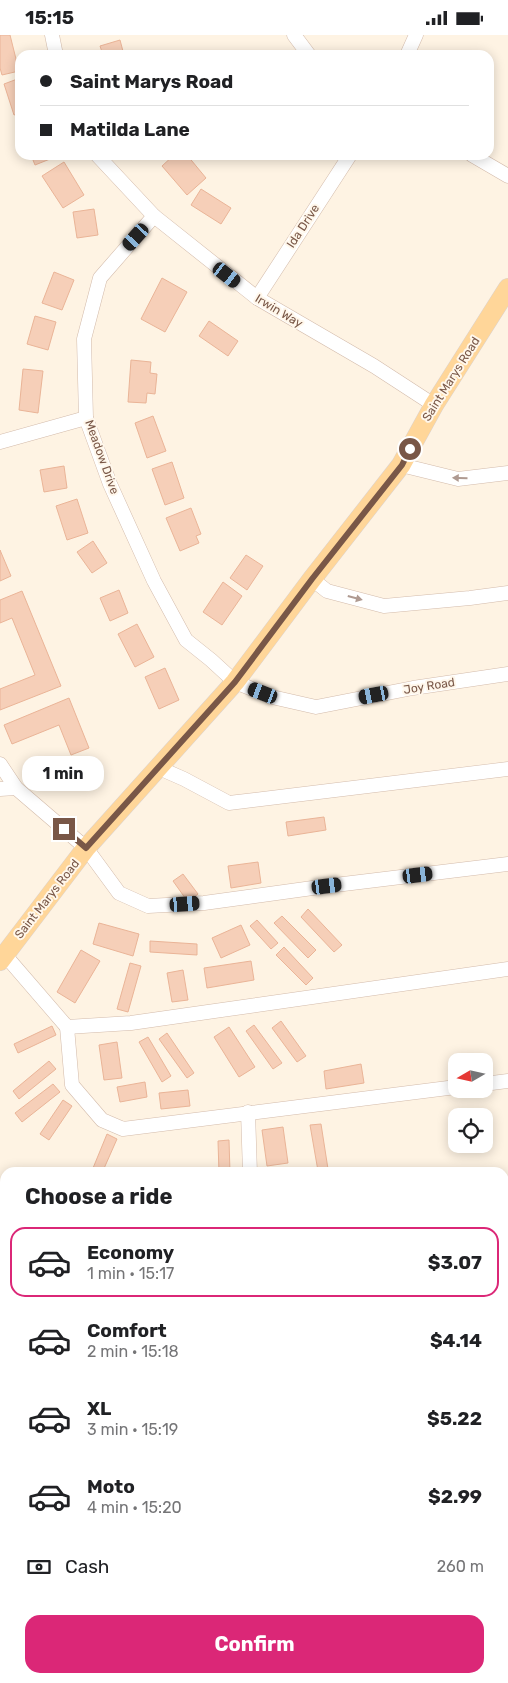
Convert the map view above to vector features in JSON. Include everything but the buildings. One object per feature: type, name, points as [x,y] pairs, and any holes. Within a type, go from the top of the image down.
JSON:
[{"type":"main road","name":"Saint Marys Road","points":[[2,958],[86,848],[235,682],[312,579],[402,465],[434,405],[508,288]]},
{"type":"street","points":[[52,35],[55,50]]},
{"type":"street","points":[[294,35],[305,50]]},
{"type":"street","points":[[409,50],[416,35]]},
{"type":"street","name":"Irwin Way","points":[[102,160],[154,216],[257,298],[374,366],[434,405]]},
{"type":"street","name":"Ida Drive","points":[[257,298],[347,160]]},
{"type":"street","points":[[481,160],[508,176]]},
{"type":"street","name":"Meadow Drive","points":[[154,216],[100,278],[84,339],[86,417],[110,485],[154,581],[186,640],[235,682]]},
{"type":"street","points":[[0,442],[86,417]]},
{"type":"street","points":[[402,465],[458,479],[508,473]]},
{"type":"street","points":[[312,579],[327,591],[384,606],[508,593]]},
{"type":"street","name":"Joy Road","points":[[235,682],[272,697],[316,707],[413,688],[508,674]]},
{"type":"street","points":[[0,763],[16,788],[86,848],[119,893],[148,906],[204,903],[508,864]]},
{"type":"street","points":[[159,768],[229,803],[508,769]]},
{"type":"street","points":[[0,789],[16,788]]},
{"type":"street","points":[[2,958],[67,1027],[72,1085],[102,1120],[123,1129],[448,1088]]},
{"type":"street","points":[[67,1027],[131,1023],[508,969]]},
{"type":"street","points":[[493,1082],[508,1081]]},
{"type":"street","points":[[248,1113],[250,1167]]},
{"type":"route","points":[[64,829],[86,848],[159,768],[235,682],[312,579],[402,465],[410,449]]}]
